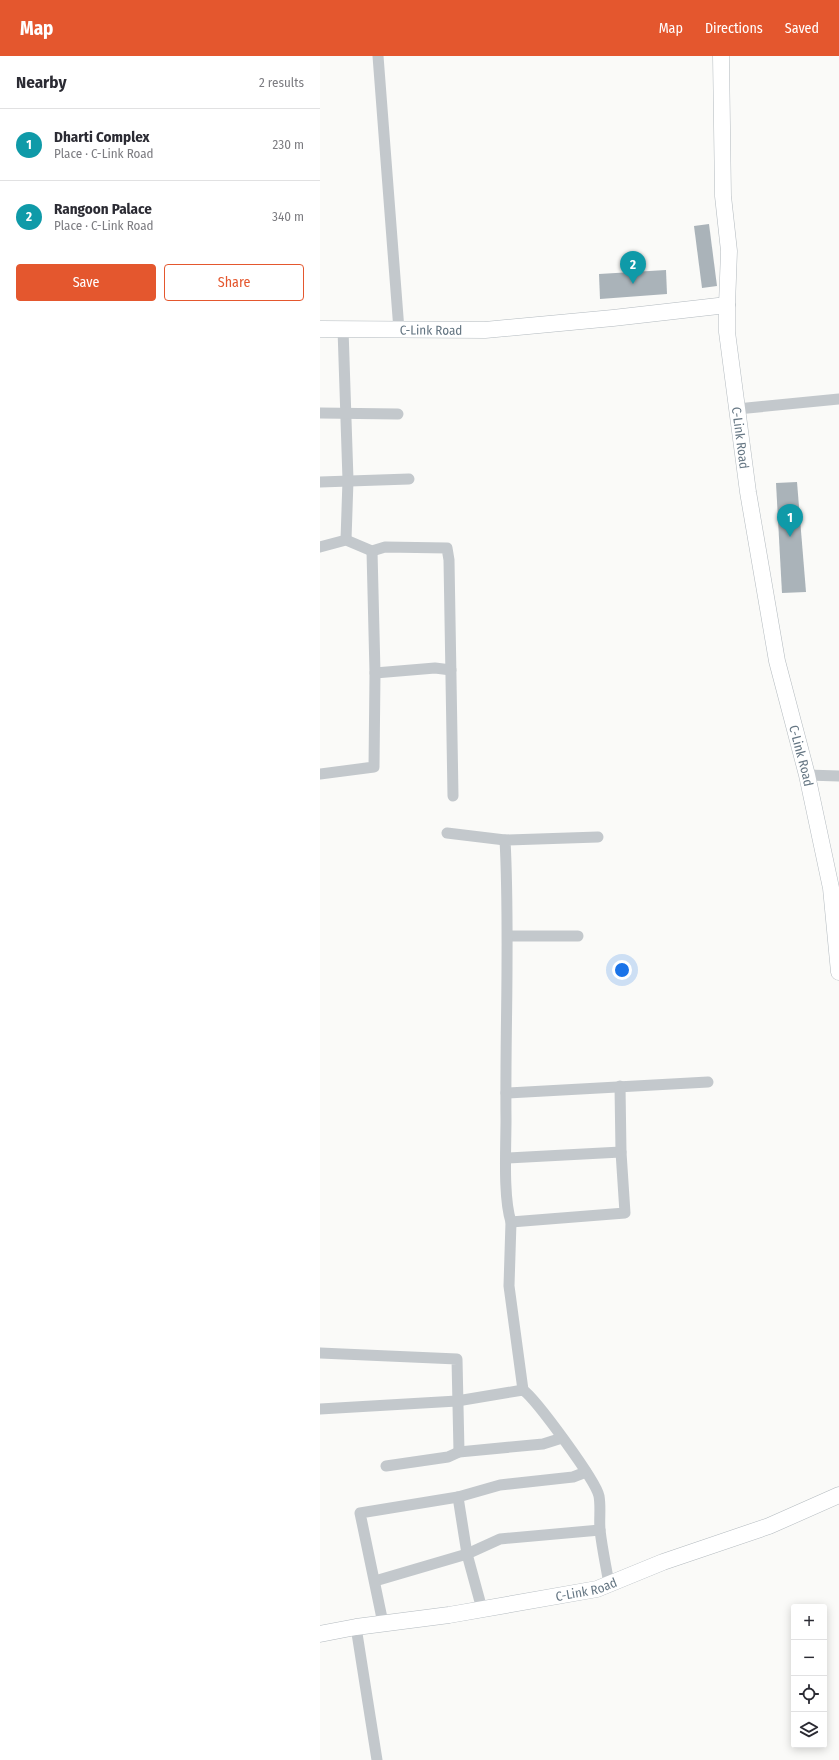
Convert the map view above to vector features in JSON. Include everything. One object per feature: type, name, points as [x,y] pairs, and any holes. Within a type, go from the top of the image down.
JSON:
[{"type":"street","points":[[378,56],[399,330]]},
{"type":"street","points":[[721,56],[723,196],[729,251],[727,305]]},
{"type":"street","name":"C-Link Road","points":[[320,329],[485,330],[613,318],[727,305],[727,332],[748,492],[777,661],[807,775],[831,888],[839,972]]},
{"type":"street","points":[[343,329],[348,480],[346,540]]},
{"type":"street","points":[[737,409],[839,398]]},
{"type":"street","points":[[320,413],[398,414]]},
{"type":"street","points":[[320,482],[409,479]]},
{"type":"street","points":[[320,547],[346,540],[372,551],[384,547],[447,548],[449,560],[453,796]]},
{"type":"street","points":[[320,774],[374,767],[375,673],[372,551]]},
{"type":"street","points":[[375,673],[435,668],[451,670]]},
{"type":"street","points":[[807,775],[839,776]]},
{"type":"street","points":[[447,833],[505,840],[598,837]]},
{"type":"street","points":[[505,840],[508,936],[506,1093],[507,1158],[508,1213],[511,1222],[509,1286],[523,1390]]},
{"type":"street","points":[[508,936],[578,936]]},
{"type":"street","points":[[506,1093],[708,1082]]},
{"type":"street","points":[[511,1222],[625,1213],[621,1152],[620,1086]]},
{"type":"street","points":[[507,1158],[621,1152]]},
{"type":"street","points":[[320,1352],[458,1360],[457,1401],[459,1452]]},
{"type":"street","points":[[320,1409],[457,1401],[523,1390],[531,1395],[586,1472],[599,1495],[600,1530],[610,1584]]},
{"type":"street","points":[[386,1466],[448,1457],[459,1452],[543,1444],[562,1438]]},
{"type":"street","points":[[383,1623],[360,1513],[458,1497],[500,1485],[572,1477],[586,1472]]},
{"type":"street","name":"C-Link Road","points":[[320,1634],[356,1627],[482,1609],[597,1589],[663,1562],[769,1526],[839,1495]]},
{"type":"street","points":[[458,1497],[467,1554],[482,1609]]},
{"type":"street","points":[[375,1581],[467,1554],[500,1539],[600,1530]]},
{"type":"street","points":[[356,1627],[377,1760]]},
{"type":"building","points":[[709,224],[717,286],[702,288],[694,226]]},
{"type":"building","points":[[666,270],[667,294],[600,299],[599,274]]},
{"type":"building","points":[[797,482],[806,592],[782,593],[776,483]]},
{"type":"place","name":"Rangoon Palace","points":[[633,284]]},
{"type":"place","name":"Dharti Complex","points":[[790,537]]}]
